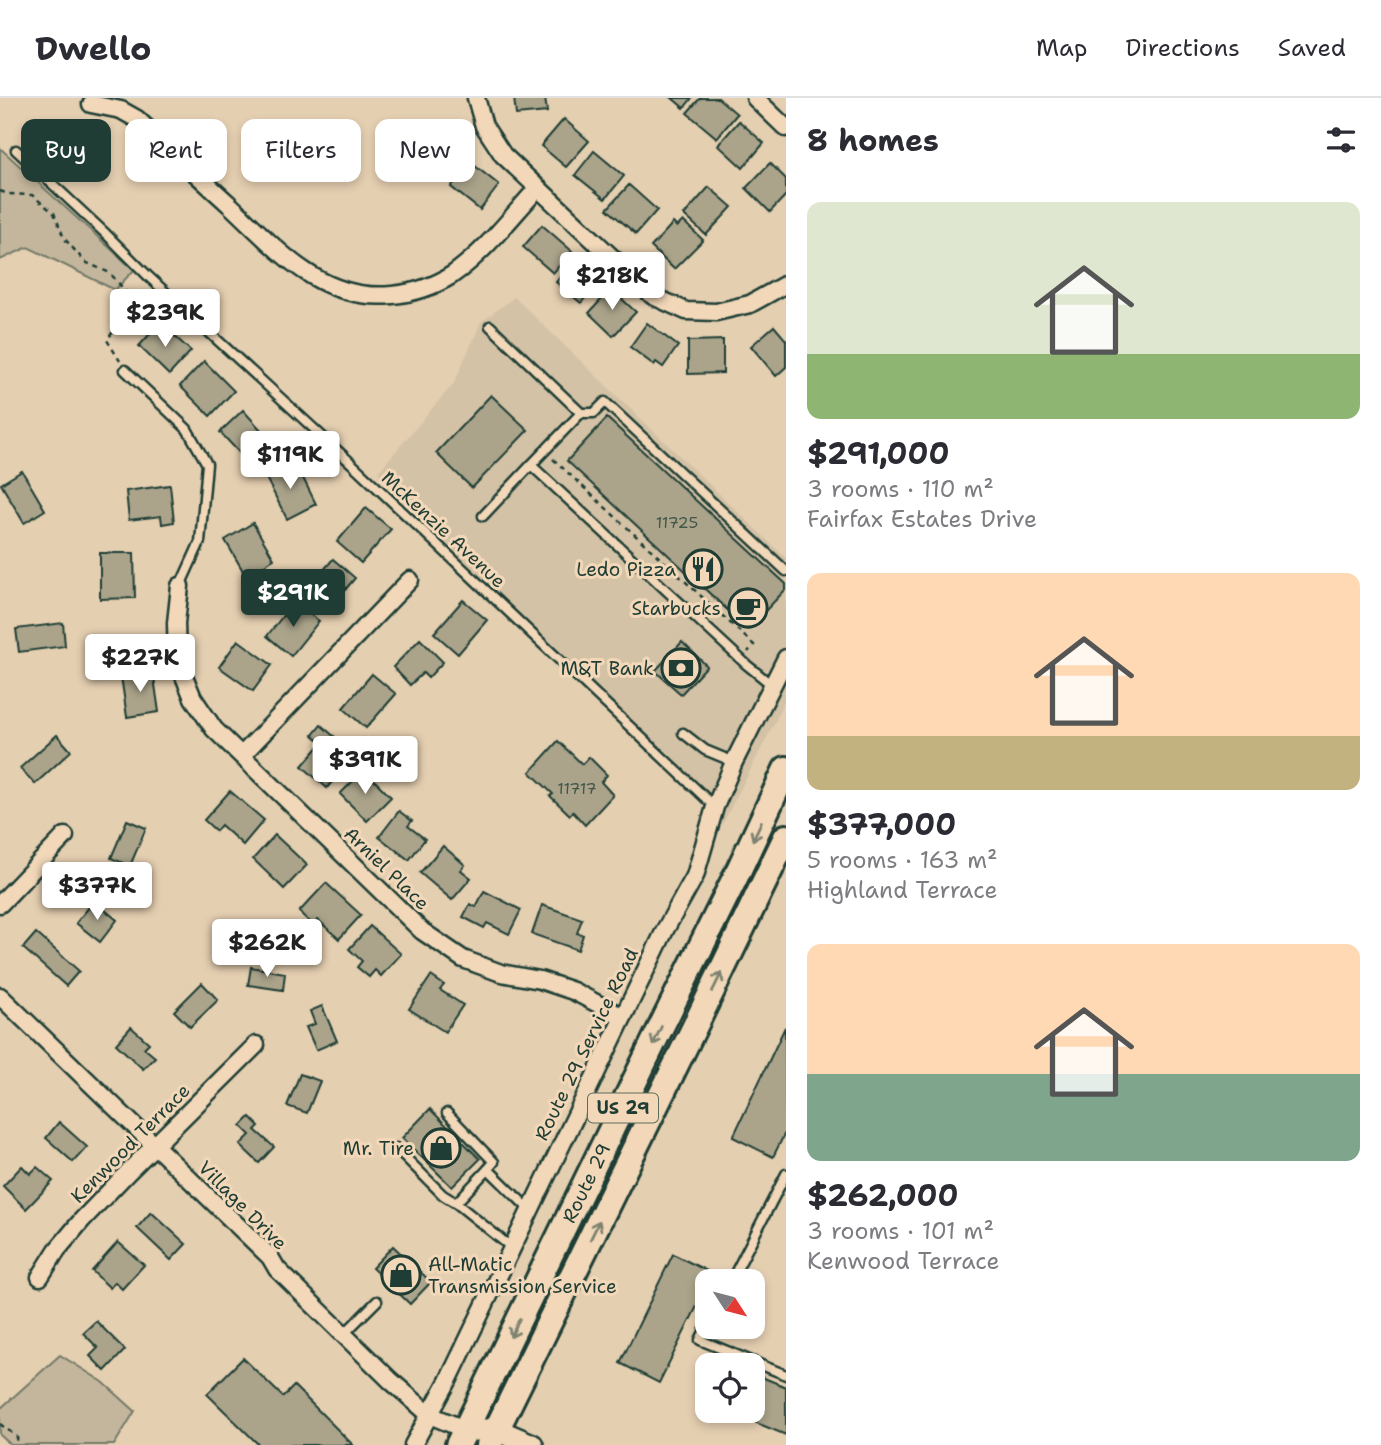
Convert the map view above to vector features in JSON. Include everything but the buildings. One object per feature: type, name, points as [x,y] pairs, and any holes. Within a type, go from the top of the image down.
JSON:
[{"type":"main road","name":"Route 29","points":[[479,1439],[679,991],[786,769]]},
{"type":"main road","name":"Route 29","points":[[479,1439],[695,1026],[786,837]]},
{"type":"main road","points":[[479,1439],[531,1445]]},
{"type":"street","points":[[476,98],[484,127],[503,155],[653,296],[686,311],[716,312],[750,304],[783,291]]},
{"type":"street","points":[[755,98],[786,128]]},
{"type":"street","points":[[91,104],[121,110],[137,119],[292,263],[330,286],[354,294],[385,296],[411,293],[451,275],[475,256],[538,188]]},
{"type":"street","points":[[242,755],[410,580]]},
{"type":"street","name":"Arniel Place","points":[[180,586],[176,624],[177,659],[193,698],[215,729],[381,893],[422,931],[463,959],[501,973],[540,980],[573,991],[623,1017]]},
{"type":"street","name":"Route 29 Service Road","points":[[413,1445],[448,1381],[666,928],[695,876],[715,807],[734,762],[779,689],[786,658]]},
{"type":"street","points":[[0,904],[65,836]]},
{"type":"street","name":"Village Drive","points":[[0,996],[270,1257],[277,1269],[390,1380],[430,1415],[479,1439]]},
{"type":"street","name":"Kenwood Terrace","points":[[40,1277],[57,1250],[82,1220],[256,1045]]},
{"type":"lane","name":"McKenzie Avenue","points":[[16,150],[715,807]]},
{"type":"lane","points":[[490,326],[581,413],[594,413],[605,402],[786,571]]},
{"type":"lane","points":[[125,370],[187,429],[207,464],[201,542],[180,586]]},
{"type":"lane","points":[[483,516],[581,413]]},
{"type":"lane","points":[[531,465],[741,660],[779,689]]},
{"type":"lane","points":[[683,733],[705,750],[734,762]]},
{"type":"lane","points":[[447,1113],[494,1162],[456,1203]]},
{"type":"lane","points":[[396,1148],[443,1195],[512,1248]]},
{"type":"lane","points":[[488,1168],[530,1210]]},
{"type":"lane","points":[[737,1269],[786,1174]]},
{"type":"lane","points":[[344,1334],[377,1301]]},
{"type":"lane","points":[[701,1339],[786,1376]]},
{"type":"path","points":[[0,191],[32,195],[54,213],[64,238],[85,262],[110,273],[132,299],[127,313],[107,340],[125,370]]},
{"type":"path","points":[[545,451],[754,645],[741,660]]},
{"type":"path","points":[[0,1424],[17,1437],[18,1445]]},
{"type":"shaded area","points":[[0,148],[21,167],[21,182],[37,182],[134,270],[115,290],[28,247],[0,260]]},
{"type":"shaded area","points":[[514,297],[786,558],[786,696],[722,825],[378,472],[454,383],[481,322]]},
{"type":"shaded area","points":[[60,1355],[103,1382],[135,1411],[114,1445],[11,1445],[0,1435],[0,1409]]},
{"type":"place","name":"Ledo Pizza","points":[[703,569]]},
{"type":"place","name":"Starbucks","points":[[748,608]]},
{"type":"place","name":"M&T Bank","points":[[681,668]]},
{"type":"place","name":"Mr. Tire","points":[[441,1148]]},
{"type":"place","name":"All-Matic Transmission Service","points":[[401,1275]]}]
